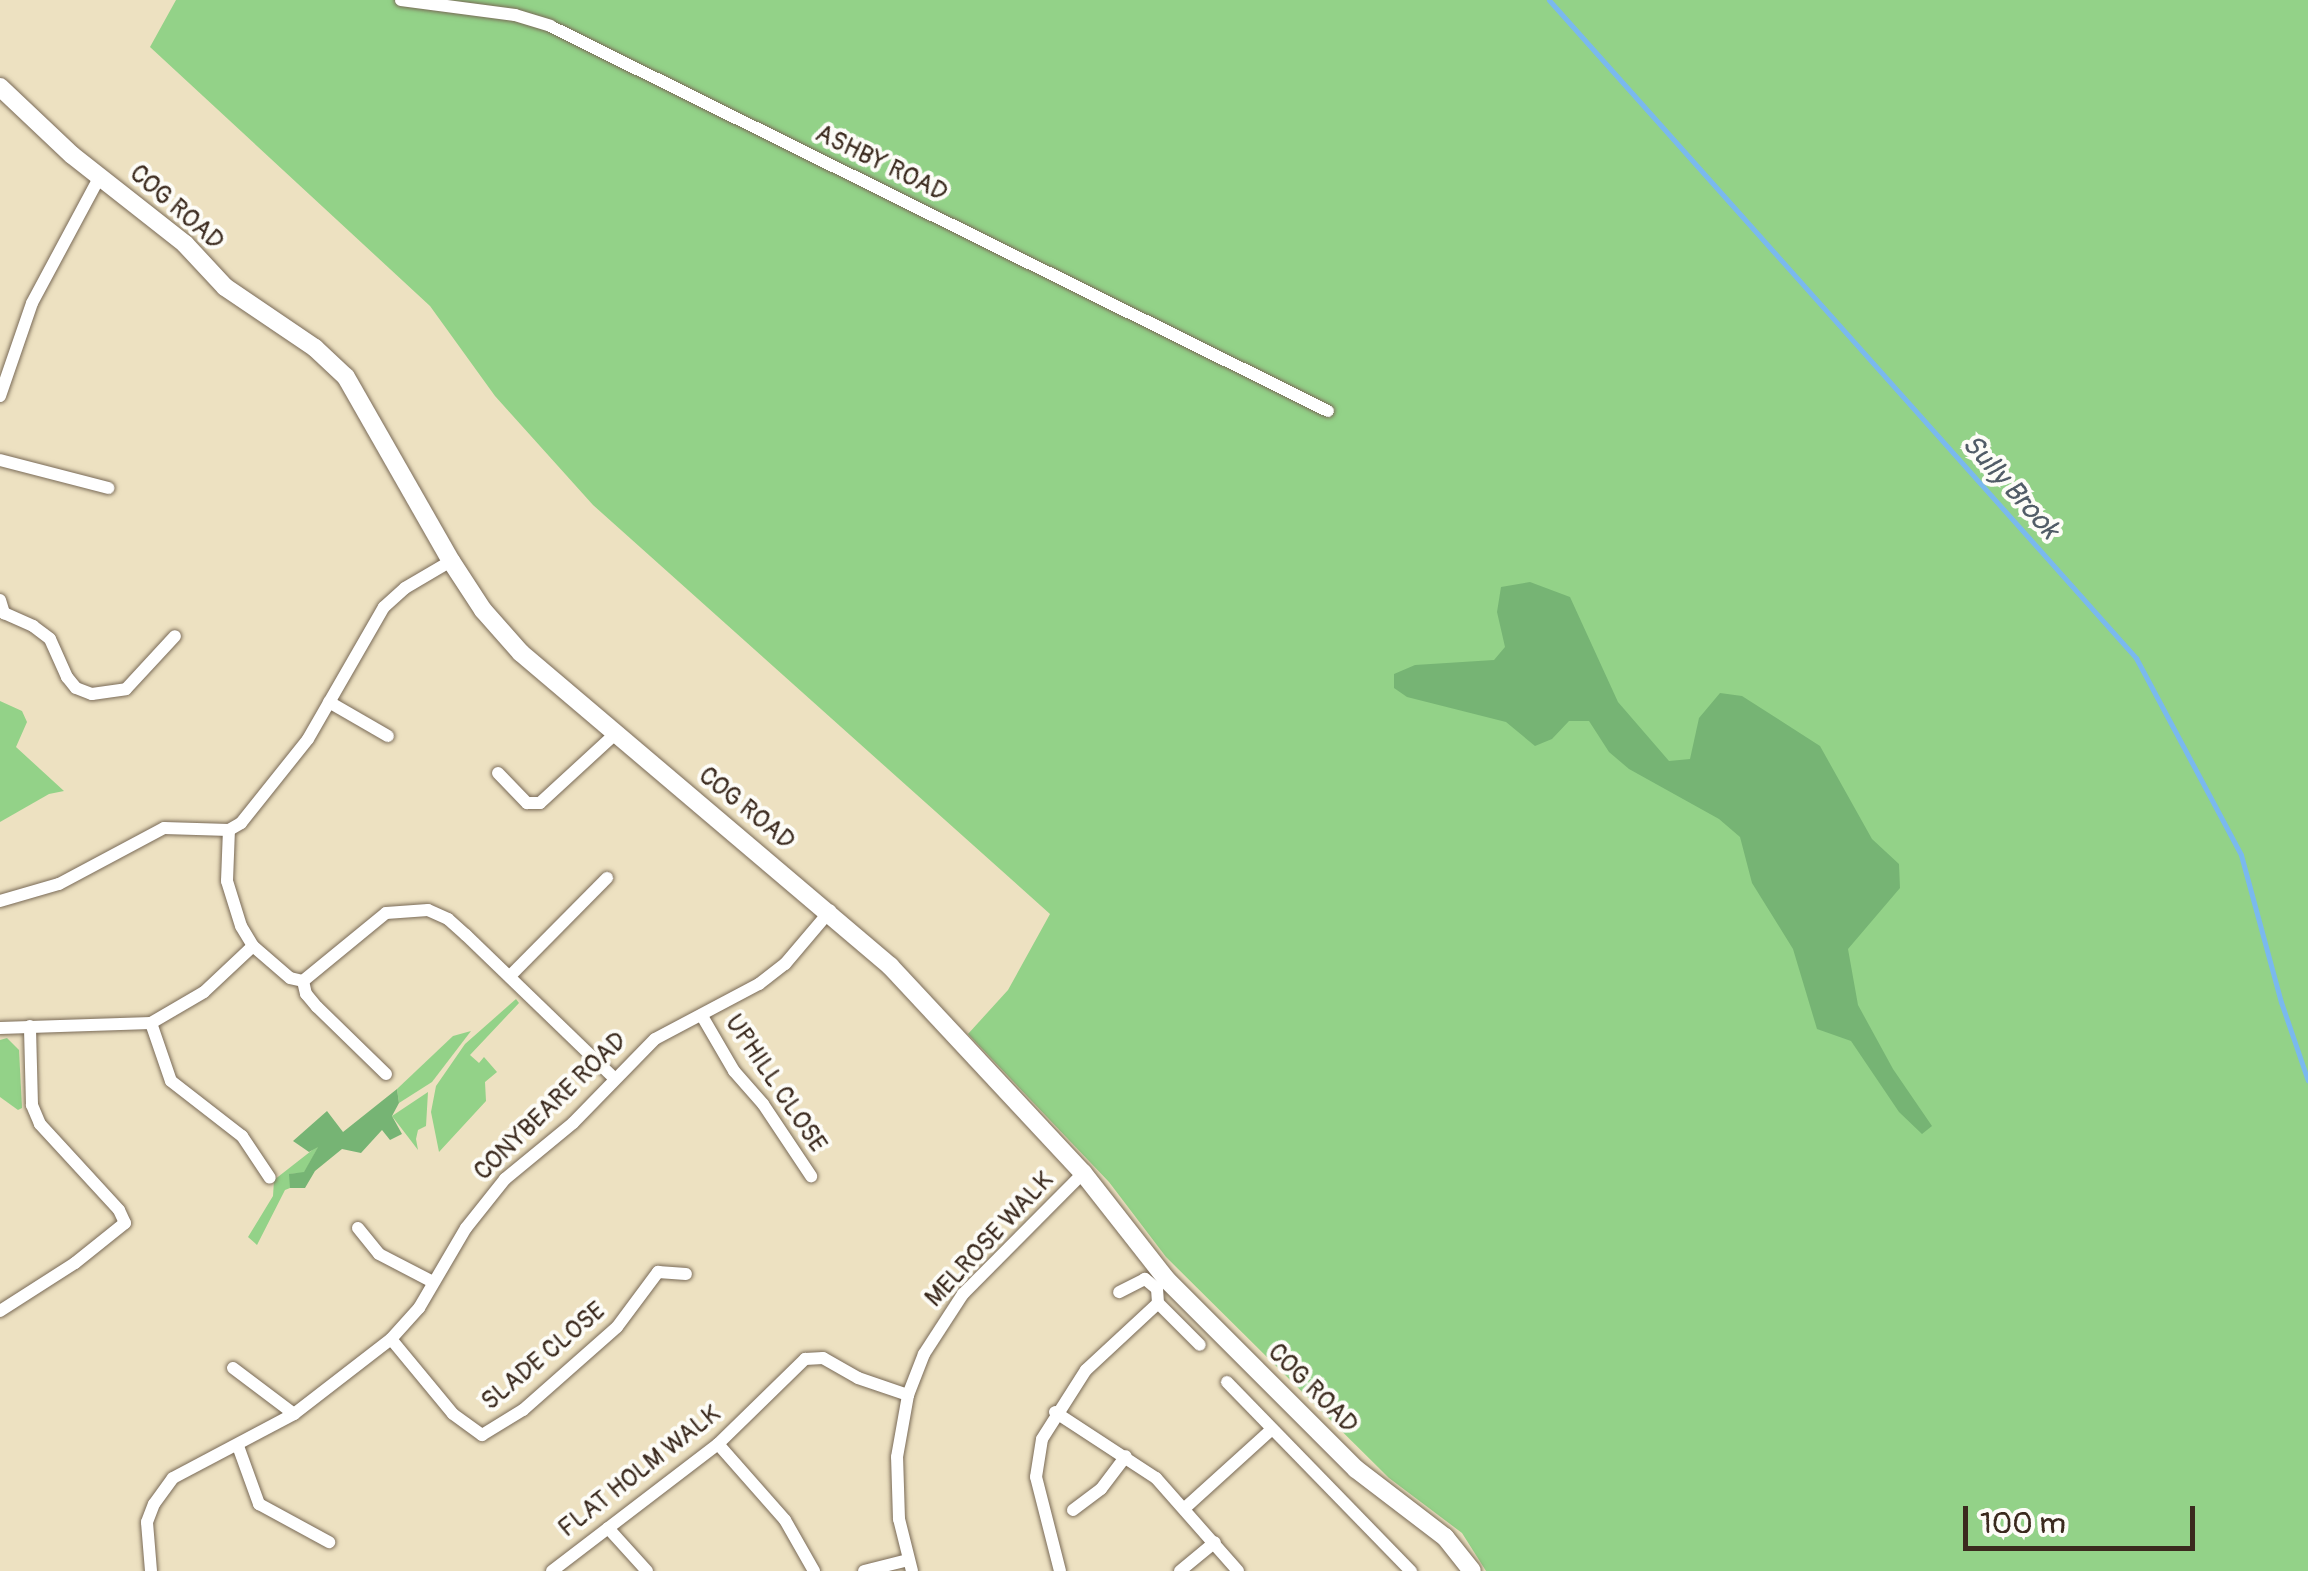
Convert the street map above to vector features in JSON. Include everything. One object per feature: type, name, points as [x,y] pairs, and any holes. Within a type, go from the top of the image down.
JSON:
[{"type":"street","name":"ASHBY ROAD","points":[[401,0],[514,15],[550,26],[1328,412]]},
{"type":"street","name":"COG ROAD","points":[[0,87],[100,176],[186,244],[225,286],[314,348],[346,377],[451,561],[483,610],[522,654],[830,911],[890,966],[1083,1174],[1166,1279],[1356,1469],[1445,1538],[1472,1571]]},
{"type":"street","points":[[0,396],[7,344],[100,176]]},
{"type":"street","points":[[0,460],[108,488]]},
{"type":"street","points":[[0,900],[60,884],[164,828],[229,830],[241,823],[308,740],[384,608],[404,588],[451,561]]},
{"type":"street","points":[[1,609],[34,626],[50,640],[70,682],[92,694],[126,688],[175,636]]},
{"type":"street","points":[[329,702],[388,736]]},
{"type":"street","points":[[498,774],[526,803],[540,803],[616,734]]},
{"type":"street","points":[[229,830],[227,881],[240,926],[253,946],[290,978],[303,981],[386,913],[428,910],[448,919],[615,1079]]},
{"type":"street","points":[[510,976],[607,878]]},
{"type":"street","name":"CONYBEARE ROAD","points":[[151,1571],[147,1522],[163,1489],[196,1464],[238,1446],[294,1414],[391,1339],[419,1308],[495,1190],[573,1123],[655,1039],[759,984],[785,964],[830,911]]},
{"type":"street","points":[[0,1028],[112,1028],[151,1023],[204,992],[253,946]]},
{"type":"street","points":[[303,981],[306,994],[317,1007],[386,1074]]},
{"type":"street","name":"UPHILL CLOSE","points":[[702,1016],[734,1071],[763,1104],[811,1176]]},
{"type":"street","points":[[151,1023],[171,1082],[242,1136],[270,1178]]},
{"type":"street","points":[[0,1312],[75,1263],[125,1223],[119,1210],[40,1124],[31,1091],[30,1026]]},
{"type":"street","name":"MELROSE WALK","points":[[910,1566],[896,1478],[908,1394],[924,1354],[962,1294],[1083,1174]]},
{"type":"street","points":[[358,1228],[379,1254],[433,1282]]},
{"type":"street","name":"SLADE CLOSE","points":[[391,1339],[453,1414],[482,1435],[523,1410],[617,1327],[658,1272],[686,1274]]},
{"type":"street","points":[[1119,1292],[1144,1279],[1157,1289],[1158,1303],[1200,1345]]},
{"type":"street","points":[[1060,1571],[1036,1477],[1042,1439],[1055,1412],[1086,1370],[1158,1303]]},
{"type":"street","name":"FLAT HOLM WALK","points":[[552,1571],[718,1444],[800,1362],[811,1357],[908,1394]]},
{"type":"street","points":[[232,1368],[294,1414]]},
{"type":"street","points":[[1226,1382],[1404,1559],[1411,1571]]},
{"type":"street","points":[[1055,1412],[1126,1456],[1186,1508],[1238,1571]]},
{"type":"street","points":[[1186,1508],[1272,1429]]},
{"type":"street","points":[[718,1444],[785,1520],[814,1571]]},
{"type":"street","points":[[238,1446],[259,1504],[329,1542]]},
{"type":"street","points":[[1073,1510],[1101,1489],[1126,1456]]},
{"type":"street","points":[[608,1528],[647,1571]]},
{"type":"street","points":[[1180,1571],[1215,1542]]},
{"type":"street","points":[[864,1571],[910,1566]]},
{"type":"green space","points":[[176,0],[2308,0],[2308,1571],[1486,1571],[1462,1533],[1389,1478],[1166,1257],[1109,1182],[968,1034],[1008,990],[1050,914],[593,505],[495,396],[430,306],[150,47]]},
{"type":"green space","points":[[1530,582],[1570,597],[1618,702],[1669,761],[1690,759],[1699,718],[1720,693],[1742,696],[1820,746],[1872,839],[1899,864],[1900,888],[1848,949],[1858,1005],[1893,1069],[1932,1126],[1922,1134],[1899,1112],[1851,1041],[1817,1029],[1793,949],[1752,883],[1740,837],[1719,819],[1629,769],[1609,752],[1589,721],[1569,721],[1552,739],[1535,746],[1506,722],[1407,697],[1394,688],[1394,674],[1415,665],[1494,660],[1505,647],[1497,612],[1501,587]]},
{"type":"green space","points":[[0,701],[22,711],[27,722],[16,747],[64,791],[49,794],[0,822]]},
{"type":"green space","points":[[516,999],[519,1003],[470,1055],[479,1063],[484,1057],[497,1072],[485,1082],[486,1101],[439,1152],[431,1112],[436,1086],[465,1044]]},
{"type":"green space","points":[[471,1031],[432,1082],[399,1103],[397,1089],[453,1036]]},
{"type":"green space","points":[[7,1038],[19,1050],[22,1108],[18,1110],[0,1097],[0,1040]]},
{"type":"green space","points":[[397,1089],[399,1103],[392,1116],[402,1134],[390,1140],[382,1130],[361,1153],[342,1149],[315,1171],[305,1188],[290,1188],[289,1174],[304,1172],[318,1147],[309,1152],[293,1141],[327,1111],[343,1132]]},
{"type":"green space","points":[[428,1092],[426,1126],[418,1130],[416,1139],[418,1150],[392,1116]]},
{"type":"green space","points":[[320,1144],[304,1173],[290,1174],[290,1188],[285,1190],[257,1245],[248,1237],[273,1196],[274,1180]]},
{"type":"waterway","name":"Sully Brook","points":[[1549,0],[2136,658],[2241,855],[2281,1002],[2308,1081]]}]
